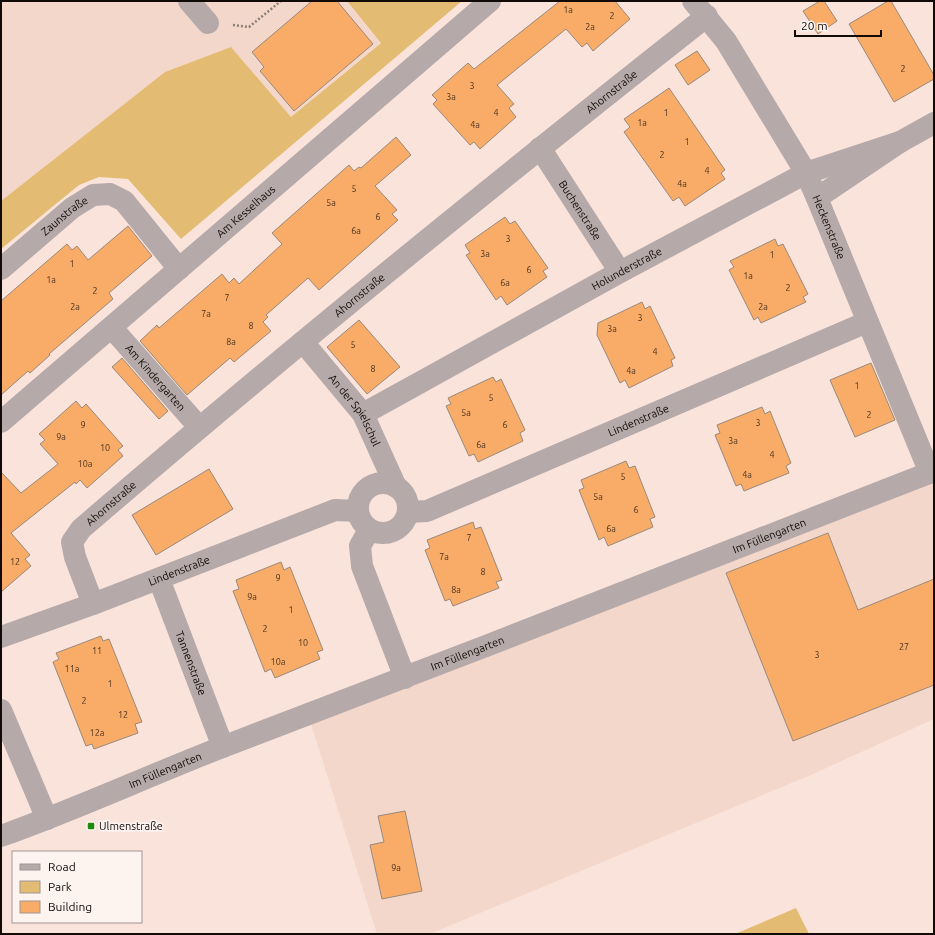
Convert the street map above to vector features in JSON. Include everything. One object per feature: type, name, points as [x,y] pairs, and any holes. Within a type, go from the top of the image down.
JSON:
[{"type":"street","points":[[189,1],[208,23]]},
{"type":"street","name":"Am Kesselhaus","points":[[1,422],[490,1]]},
{"type":"street","name":"Ahornstraße","points":[[93,604],[75,557],[72,542],[81,529],[199,427],[540,148],[700,9]]},
{"type":"street","name":"Heckenstraße","points":[[700,9],[726,40],[806,173],[867,322],[932,472]]},
{"type":"street","name":"Holunderstraße","points":[[817,198],[900,142],[934,123]]},
{"type":"street","name":"Holunderstraße","points":[[363,414],[620,272],[806,173],[900,142]]},
{"type":"street","name":"Buchenstraße","points":[[540,148],[620,272]]},
{"type":"street","name":"Zaunstraße","points":[[1,269],[72,208],[93,195],[110,194],[124,201],[179,269]]},
{"type":"street","name":"Lindenstraße","points":[[408,512],[427,512],[867,322]]},
{"type":"street","name":"Am Kindergarten","points":[[112,328],[199,427]]},
{"type":"street","name":"An der Spielschul","points":[[303,342],[363,414],[396,487]]},
{"type":"street","name":"Im Füllengarten","points":[[1,836],[47,819],[222,747],[405,678],[932,472]]},
{"type":"street","points":[[382,483],[396,487],[403,493],[407,502],[408,512],[403,524],[393,531],[381,534],[370,530],[362,522],[358,511],[360,498],[369,487],[382,483]]},
{"type":"street","name":"Lindenstraße","points":[[1,638],[159,579],[335,510],[358,511]]},
{"type":"street","points":[[370,530],[360,546],[362,566],[405,678]]},
{"type":"street","name":"Tannenstraße","points":[[159,579],[222,747]]},
{"type":"street","points":[[1,710],[47,819]]},
{"type":"path","points":[[208,23],[250,27],[281,1]]},
{"type":"shaded area","points":[[1,1],[347,1],[381,42],[291,117],[231,47],[165,72],[1,201]]},
{"type":"shaded area","points":[[934,480],[934,719],[813,774],[430,934],[377,934],[311,724]]},
{"type":"green space","points":[[347,1],[462,1],[181,239],[128,179],[99,177],[79,185],[1,249],[1,201],[165,72],[231,47],[291,117],[381,43]]},
{"type":"green space","points":[[796,908],[809,934],[735,934]]},
{"type":"building","points":[[312,1],[337,1],[373,44],[294,111],[260,71],[264,67],[252,52]]},
{"type":"building","points":[[560,1],[615,1],[630,19],[593,51],[587,43],[582,47],[566,29],[497,85],[514,104],[509,108],[516,117],[480,149],[474,142],[470,145],[433,104],[437,100],[432,95],[468,63],[474,69]]},
{"type":"building","points":[[820,1],[824,1],[837,21],[818,34],[803,11]]},
{"type":"building","points":[[888,1],[891,1],[934,75],[934,79],[894,102],[849,24]]},
{"type":"building","points":[[697,51],[710,70],[688,85],[675,65]]},
{"type":"building","points":[[669,88],[725,170],[721,173],[725,179],[685,206],[679,197],[673,201],[624,132],[630,127],[624,119]]},
{"type":"building","points":[[396,137],[411,155],[375,186],[397,210],[392,214],[398,220],[319,290],[308,278],[266,315],[268,317],[263,322],[271,331],[234,362],[230,358],[187,395],[140,341],[157,325],[159,328],[222,274],[229,283],[234,278],[239,284],[282,244],[272,233],[349,165],[354,171],[359,167],[361,168]]},
{"type":"building","points":[[505,217],[510,224],[515,221],[548,268],[543,271],[547,277],[507,305],[501,296],[496,300],[466,255],[470,253],[465,245]]},
{"type":"building","points":[[128,226],[152,256],[109,293],[113,299],[49,354],[50,355],[30,373],[28,371],[1,395],[1,301],[67,244],[72,250],[77,246],[88,260]]},
{"type":"building","points":[[775,239],[778,246],[783,244],[808,294],[803,297],[806,302],[761,323],[758,317],[754,320],[729,270],[734,267],[730,261]]},
{"type":"building","points":[[642,302],[645,309],[650,306],[675,358],[671,360],[673,366],[629,388],[625,380],[620,383],[597,335],[598,323]]},
{"type":"building","points":[[359,320],[400,367],[367,394],[327,347]]},
{"type":"building","points":[[122,358],[168,411],[159,419],[112,367]]},
{"type":"building","points":[[871,363],[895,420],[855,437],[830,380]]},
{"type":"building","points":[[493,377],[496,382],[501,379],[525,430],[520,433],[523,441],[478,462],[474,454],[469,456],[446,406],[451,404],[448,398]]},
{"type":"building","points":[[76,401],[82,408],[86,404],[123,446],[118,450],[123,456],[87,488],[80,480],[76,484],[75,482],[11,533],[30,555],[25,559],[31,566],[1,592],[1,472],[21,493],[58,464],[40,444],[45,440],[39,434]]},
{"type":"building","points":[[762,407],[765,414],[770,411],[791,463],[786,466],[789,473],[744,491],[741,484],[736,486],[715,435],[720,433],[717,425]]},
{"type":"building","points":[[626,461],[629,468],[635,466],[655,517],[650,519],[653,527],[608,546],[604,537],[599,540],[579,490],[584,488],[581,480]]},
{"type":"building","points":[[209,469],[233,509],[156,555],[132,515]]},
{"type":"building","points":[[473,522],[475,529],[481,527],[502,580],[496,582],[499,588],[453,606],[450,599],[445,601],[425,550],[430,548],[427,540]]},
{"type":"building","points":[[828,533],[858,610],[934,579],[934,685],[793,741],[726,573]]},
{"type":"building","points":[[281,562],[284,570],[290,567],[323,650],[317,652],[320,659],[275,678],[271,669],[265,672],[233,591],[239,589],[236,580]]},
{"type":"building","points":[[101,636],[103,641],[109,639],[142,722],[135,724],[138,733],[94,749],[92,744],[86,746],[53,662],[59,659],[56,653]]},
{"type":"building","points":[[405,811],[422,891],[382,899],[370,845],[384,842],[378,816]]},
{"type":"place","name":"Ulmenstraße","points":[[91,826]]}]
